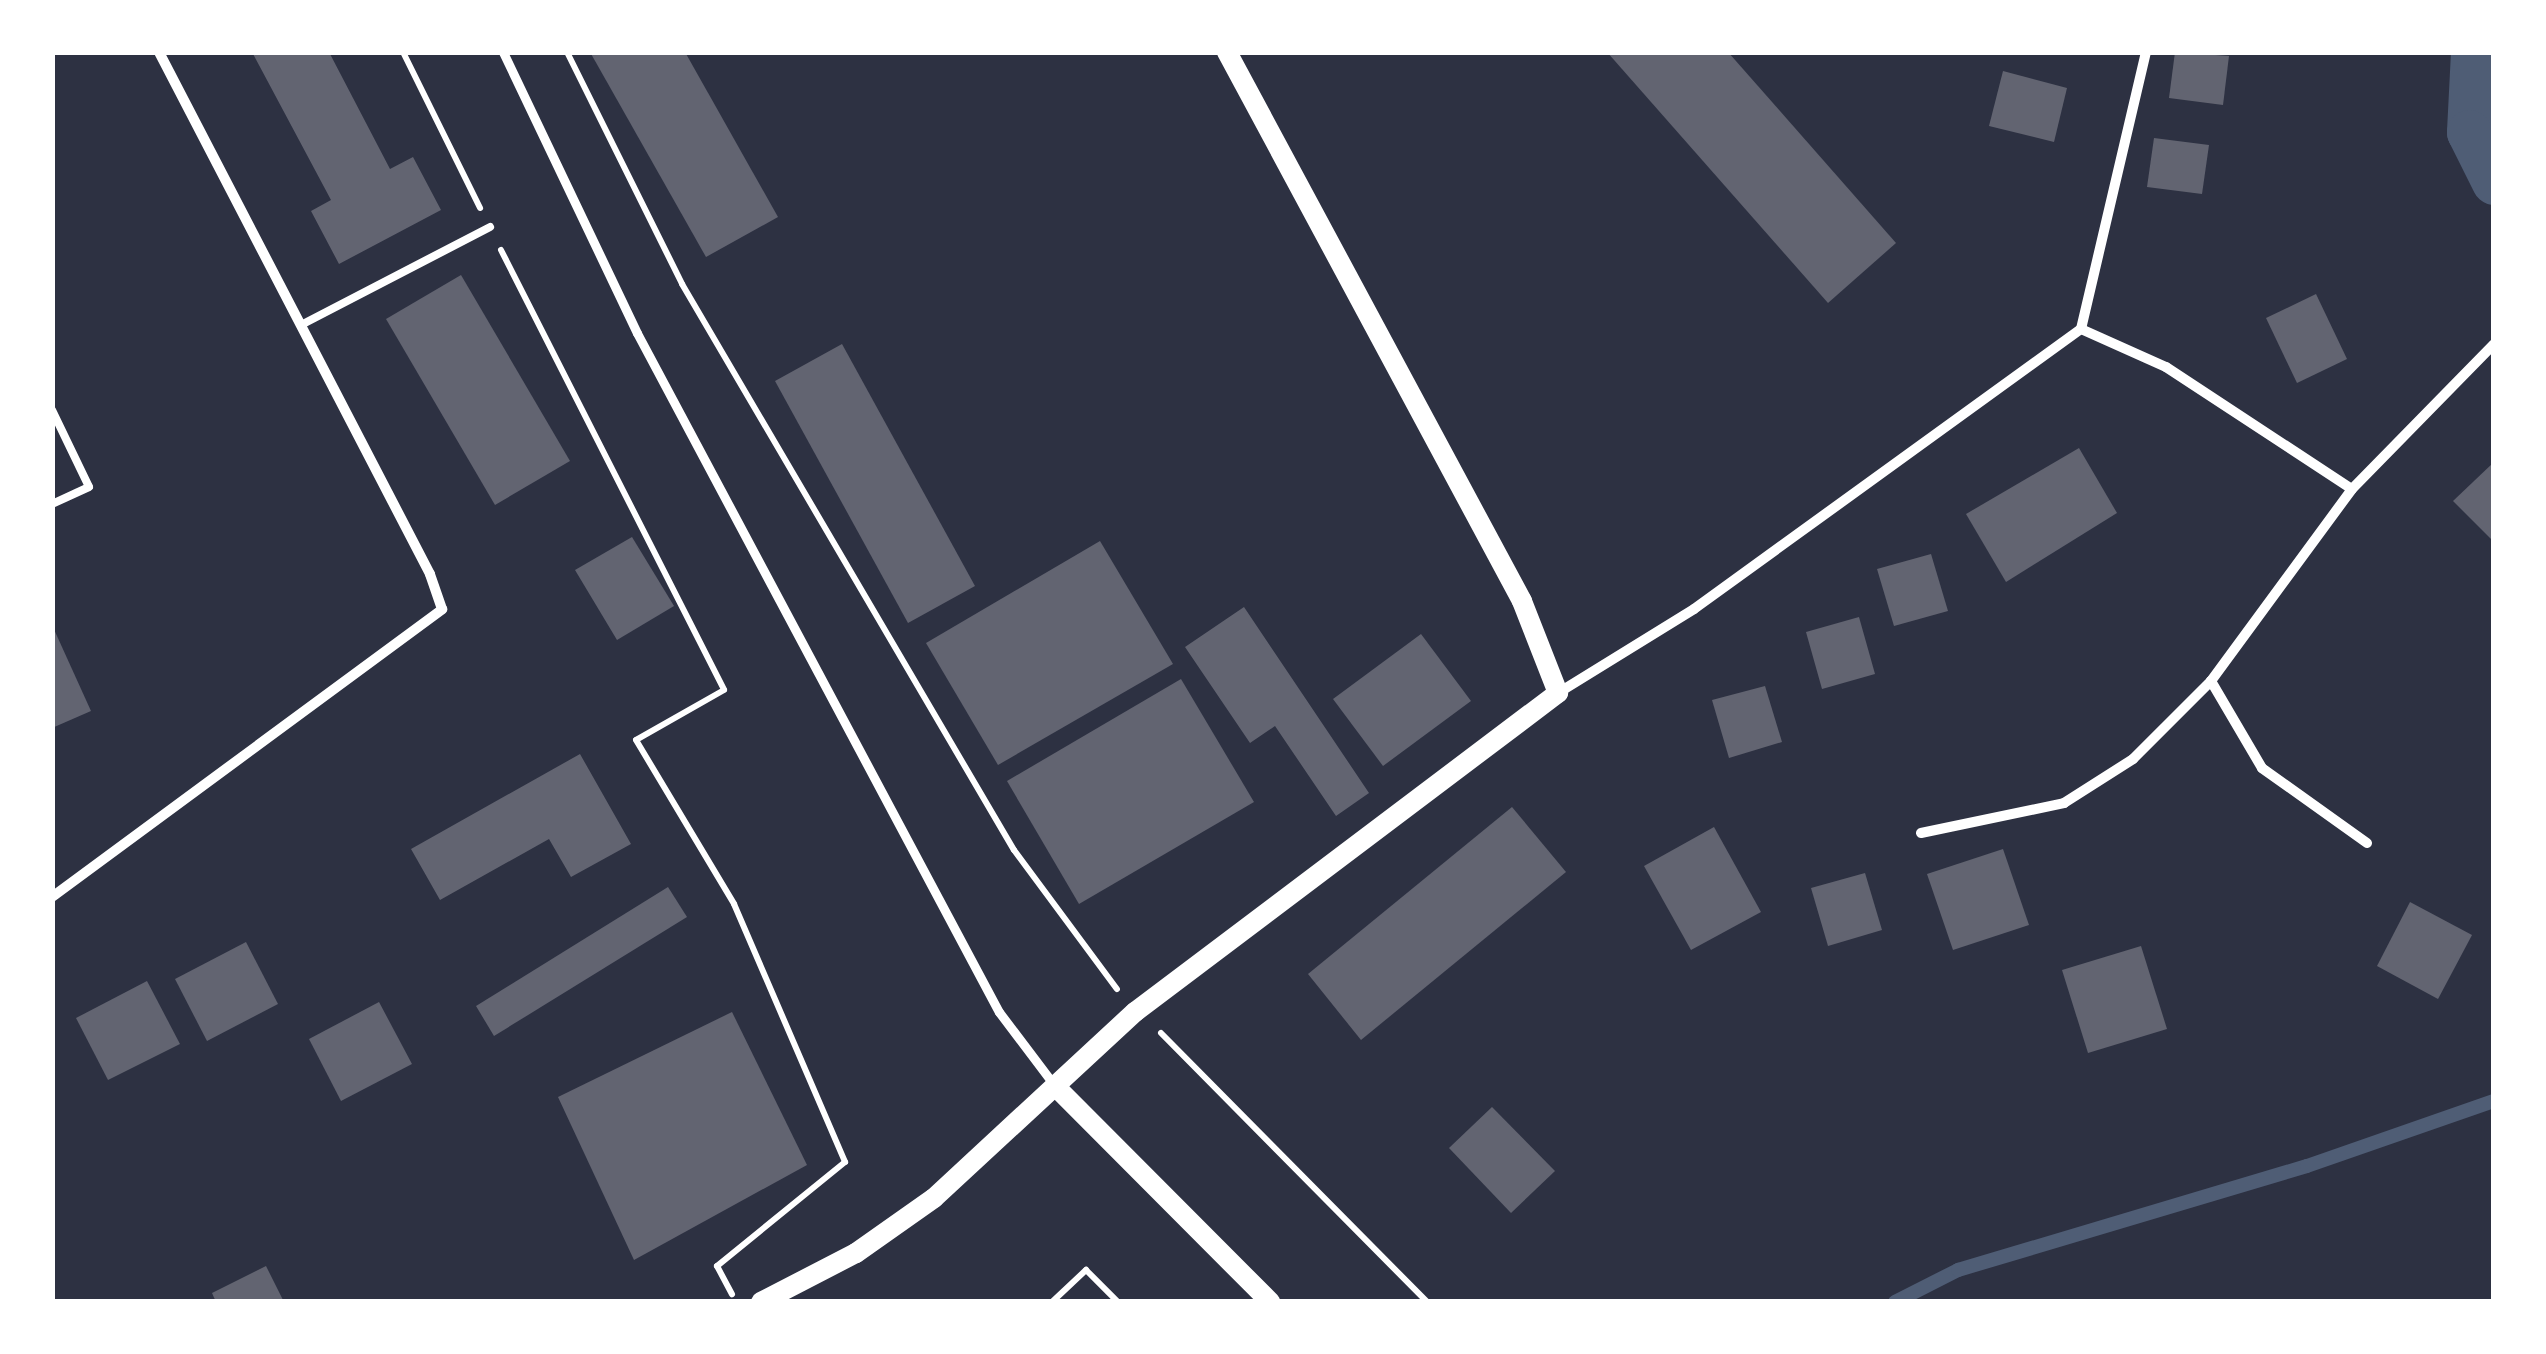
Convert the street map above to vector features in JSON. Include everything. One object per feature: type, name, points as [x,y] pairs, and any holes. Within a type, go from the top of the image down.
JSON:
[{"type":"main road","points":[[761,1302],[856,1253],[934,1198],[1135,1012],[1558,692],[1522,601],[1227,52]]},
{"type":"main road","points":[[1054,1086],[1270,1302]]},
{"type":"street","points":[[52,897],[442,609],[430,574],[159,52]]},
{"type":"street","points":[[503,52],[637,333],[999,1012],[1054,1086]]},
{"type":"street","points":[[1558,692],[1694,609],[2082,329],[2146,52]]},
{"type":"street","points":[[2082,329],[2166,368],[2352,489]]},
{"type":"street","points":[[1921,833],[2064,802],[2133,759],[2212,681],[2352,489],[2494,344]]},
{"type":"street","points":[[2212,681],[2262,768],[2367,843]]},
{"type":"lane","points":[[301,325],[490,226]]},
{"type":"lane","points":[[52,410],[89,486],[52,504]]},
{"type":"path","points":[[402,52],[724,690],[636,740],[734,904],[846,1162],[718,1266],[736,1302]]},
{"type":"path","points":[[566,52],[682,284],[1014,850],[1135,1012],[1192,1060],[1322,1200],[1428,1302]]},
{"type":"path","points":[[1052,1302],[1086,1270],[1118,1302]]},
{"type":"building","points":[[252,52],[329,52],[390,169],[413,157],[441,210],[339,264],[311,211],[331,200]]},
{"type":"building","points":[[590,52],[685,52],[778,217],[706,257]]},
{"type":"building","points":[[1607,52],[1728,52],[1896,243],[1828,303]]},
{"type":"building","points":[[2175,52],[2229,56],[2223,105],[2169,98]]},
{"type":"building","points":[[2003,71],[2067,88],[2054,142],[1989,126]]},
{"type":"building","points":[[2154,138],[2209,145],[2202,194],[2147,187]]},
{"type":"building","points":[[461,275],[570,461],[495,505],[386,319]]},
{"type":"building","points":[[2316,294],[2347,359],[2297,383],[2266,318]]},
{"type":"building","points":[[842,344],[975,586],[908,623],[775,381]]},
{"type":"building","points":[[2079,448],[2117,513],[2006,582],[1966,514]]},
{"type":"building","points":[[2494,462],[2494,542],[2453,501]]},
{"type":"building","points":[[632,537],[674,606],[617,640],[575,570]]},
{"type":"building","points":[[1100,541],[1173,664],[998,765],[926,643]]},
{"type":"building","points":[[1931,554],[1948,611],[1894,626],[1877,569]]},
{"type":"building","points":[[1244,607],[1369,793],[1336,816],[1275,726],[1250,743],[1185,647]]},
{"type":"building","points":[[1859,617],[1875,674],[1822,689],[1806,632]]},
{"type":"building","points":[[52,625],[91,711],[52,728]]},
{"type":"building","points":[[1421,634],[1471,701],[1383,766],[1333,699]]},
{"type":"building","points":[[1181,679],[1254,802],[1079,904],[1007,781]]},
{"type":"building","points":[[1765,686],[1782,742],[1729,758],[1712,700]]},
{"type":"building","points":[[580,754],[631,844],[571,877],[549,839],[440,900],[411,849]]},
{"type":"building","points":[[1512,807],[1566,872],[1361,1040],[1308,974]]},
{"type":"building","points":[[1714,827],[1761,912],[1691,950],[1644,866]]},
{"type":"building","points":[[2003,849],[2029,925],[1953,950],[1927,874]]},
{"type":"building","points":[[1865,873],[1882,930],[1828,946],[1811,888]]},
{"type":"building","points":[[668,887],[687,917],[494,1036],[476,1006]]},
{"type":"building","points":[[2410,902],[2472,935],[2438,999],[2377,966]]},
{"type":"building","points":[[246,942],[278,1004],[207,1041],[175,979]]},
{"type":"building","points":[[2141,946],[2167,1029],[2088,1053],[2062,970]]},
{"type":"building","points":[[147,981],[180,1044],[108,1080],[76,1018]]},
{"type":"building","points":[[379,1002],[412,1064],[341,1101],[309,1039]]},
{"type":"building","points":[[732,1012],[807,1165],[634,1260],[558,1097]]},
{"type":"building","points":[[1492,1107],[1555,1171],[1511,1213],[1449,1148]]},
{"type":"building","points":[[266,1266],[284,1302],[216,1302],[212,1293]]},
{"type":"waterway","points":[[2473,52],[2469,132],[2494,182]]},
{"type":"waterway","points":[[1895,1302],[1958,1270],[2307,1166],[2494,1101]]}]
